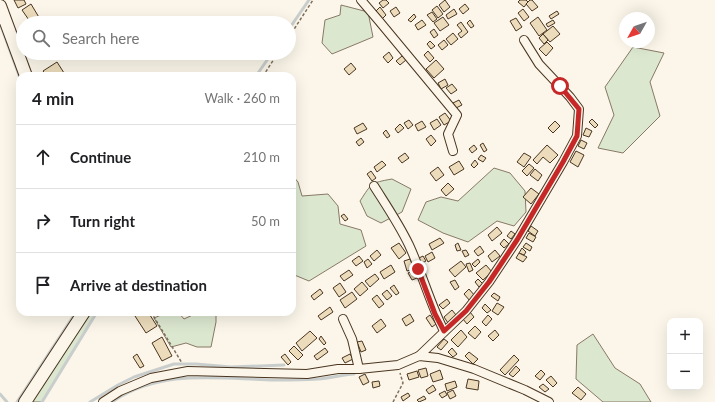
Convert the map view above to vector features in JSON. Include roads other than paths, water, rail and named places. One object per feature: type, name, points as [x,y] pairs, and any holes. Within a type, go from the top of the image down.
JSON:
[{"type":"street","points":[[361,0],[457,115],[448,134],[453,151]]},
{"type":"street","points":[[0,6],[16,49]]},
{"type":"street","points":[[103,402],[120,391],[151,378],[188,371],[307,374],[338,369],[359,369],[398,365],[418,356],[466,311],[489,282],[517,240],[577,136],[579,109],[570,97],[539,64],[524,40]]},
{"type":"street","points":[[20,60],[25,72]]},
{"type":"street","points":[[374,186],[409,245],[435,314],[444,331]]},
{"type":"street","points":[[25,402],[81,316]]},
{"type":"street","points":[[343,319],[352,339],[359,369]]},
{"type":"street","points":[[418,356],[438,358],[474,369],[525,390],[549,402]]},
{"type":"waterway","points":[[296,19],[309,0]]},
{"type":"waterway","points":[[0,23],[18,72]]},
{"type":"waterway","points":[[259,72],[267,60]]},
{"type":"waterway","points":[[17,402],[73,316]]},
{"type":"waterway","points":[[42,402],[95,316]]},
{"type":"waterway","points":[[90,402],[134,377],[174,364],[231,367],[284,365]]},
{"type":"waterway","points":[[112,402],[131,391],[151,384],[171,380],[191,378],[301,380],[322,379],[354,374]]},
{"type":"waterway","points":[[0,394],[7,402]]}]
